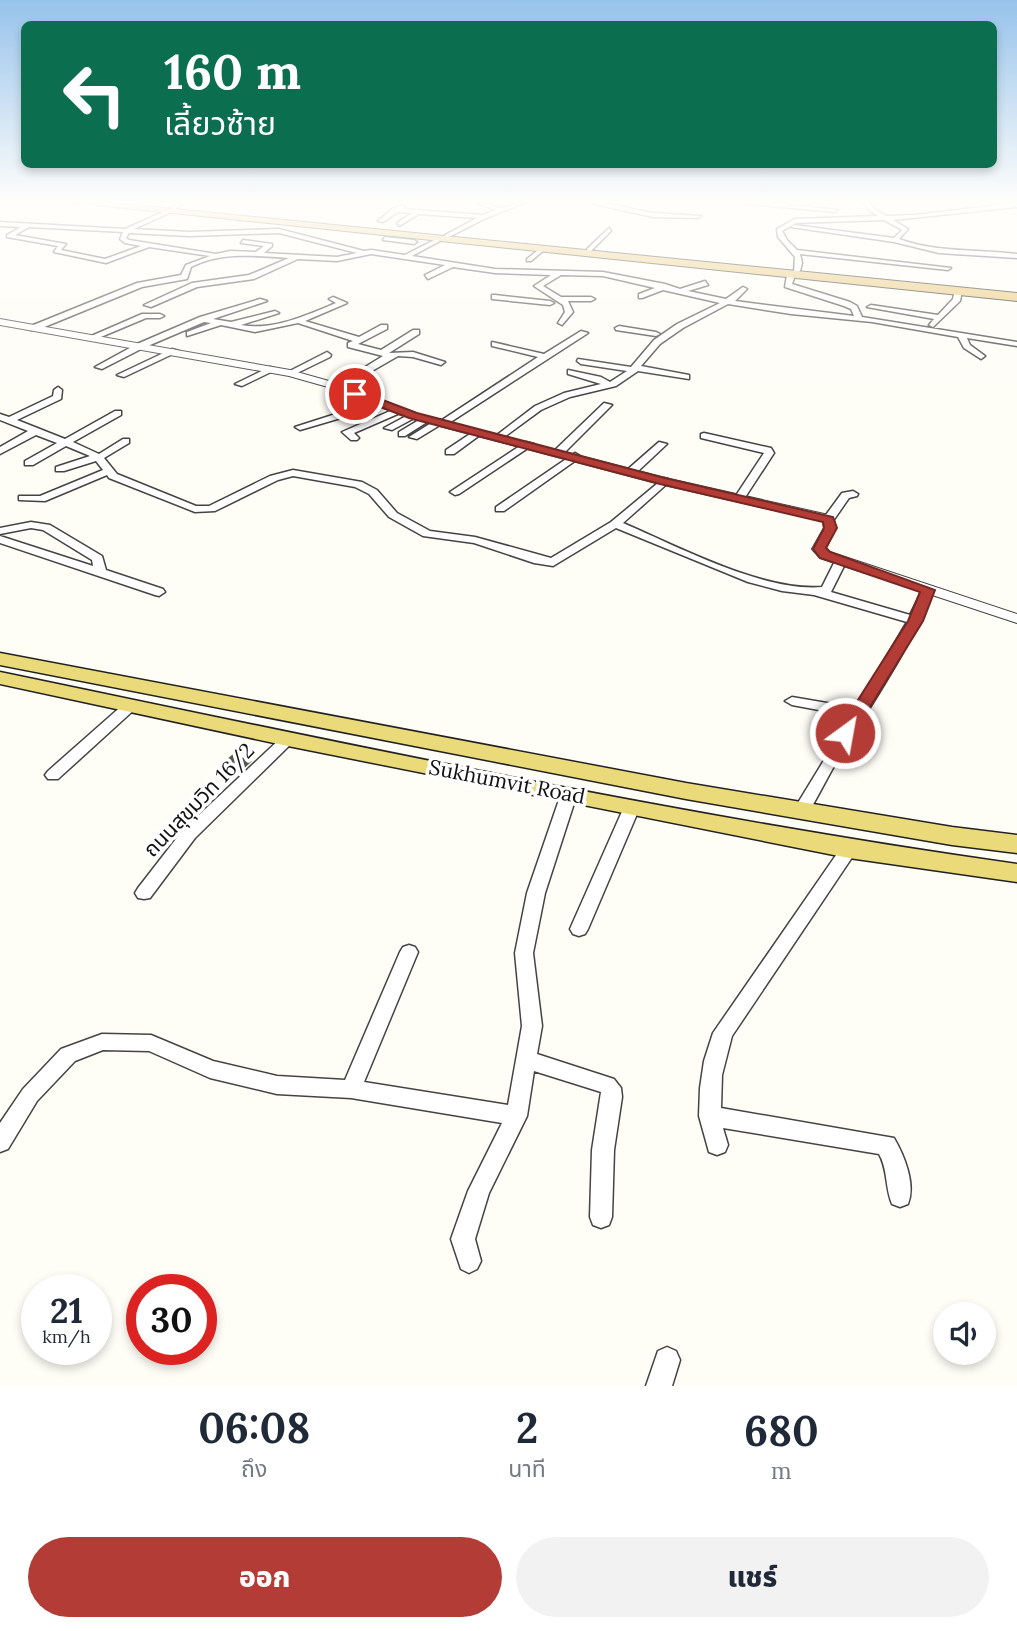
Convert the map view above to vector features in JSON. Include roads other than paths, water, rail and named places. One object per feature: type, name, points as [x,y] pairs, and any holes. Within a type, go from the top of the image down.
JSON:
[{"type":"highway","points":[[727,267],[991,292],[1017,297]]},
{"type":"highway","points":[[737,267],[958,291],[1017,291]]},
{"type":"main road","name":"Sukhumvit Road","points":[[0,659],[801,811],[1017,844]]},
{"type":"main road","name":"Sukhumvit Road","points":[[0,678],[288,739],[849,849],[1017,873]]},
{"type":"street","points":[[34,328],[140,285],[177,280],[184,277],[188,267]]},
{"type":"street","points":[[148,305],[195,285],[251,278],[275,267]]},
{"type":"street","points":[[428,277],[448,267]]},
{"type":"street","points":[[472,267],[517,273],[603,274],[728,302],[817,316],[848,318]]},
{"type":"street","points":[[796,267],[788,285],[847,304],[857,315],[962,337],[1017,344]]},
{"type":"street","points":[[934,267],[948,268]]},
{"type":"street","points":[[524,299],[561,272]]},
{"type":"street","points":[[137,300],[177,284],[177,280]]},
{"type":"street","points":[[681,290],[705,283]]},
{"type":"street","points":[[642,296],[665,286]]},
{"type":"street","points":[[538,287],[562,299],[591,299]]},
{"type":"street","points":[[500,437],[538,408],[556,400],[608,386],[634,369],[657,338],[728,302],[743,289]]},
{"type":"street","points":[[931,330],[938,317],[957,299],[958,291]]},
{"type":"street","points":[[495,297],[550,303]]},
{"type":"street","points":[[203,319],[255,330],[275,327],[343,303],[333,299]]},
{"type":"street","points":[[562,299],[569,312],[562,323]]},
{"type":"street","points":[[99,367],[203,319],[263,301]]},
{"type":"street","points":[[837,326],[872,306],[938,317]]},
{"type":"street","points":[[127,323],[122,321],[123,318],[131,312]]},
{"type":"street","points":[[230,325],[275,313]]},
{"type":"street","points":[[93,337],[145,316],[160,316]]},
{"type":"street","points":[[298,321],[360,340]]},
{"type":"street","points":[[0,322],[290,373],[339,387],[413,416],[664,481],[829,519]]},
{"type":"street","points":[[190,334],[220,322]]},
{"type":"street","points":[[275,327],[284,332]]},
{"type":"street","points":[[384,327],[351,345],[388,355],[399,353],[441,362]]},
{"type":"street","points":[[619,328],[657,338]]},
{"type":"street","points":[[339,387],[388,355],[416,332]]},
{"type":"street","points":[[414,437],[508,382],[542,356],[584,333]]},
{"type":"street","points":[[962,337],[967,346],[981,356]]},
{"type":"street","points":[[495,344],[542,356]]},
{"type":"street","points":[[121,374],[175,351]]},
{"type":"street","points":[[290,373],[327,355]]},
{"type":"street","points":[[581,361],[686,377]]},
{"type":"street","points":[[239,384],[273,369]]},
{"type":"street","points":[[571,372],[598,379],[608,386]]},
{"type":"street","points":[[4,419],[58,397],[58,390]]},
{"type":"street","points":[[300,428],[348,413],[372,401]]},
{"type":"street","points":[[559,452],[589,426],[607,405]]},
{"type":"street","points":[[354,438],[347,432],[397,411]]},
{"type":"street","points":[[29,463],[118,413]]},
{"type":"street","points":[[389,428],[413,416]]},
{"type":"street","points":[[4,419],[98,457],[113,476],[195,509],[211,509],[274,478],[293,473],[358,484],[373,492],[393,515],[427,534],[475,540],[538,560],[553,562],[615,524],[664,481]]},
{"type":"street","points":[[402,434],[426,419]]},
{"type":"street","points":[[0,451],[34,432]]},
{"type":"street","points":[[450,452],[479,432]]},
{"type":"street","points":[[704,436],[767,450],[769,453],[740,497]]},
{"type":"street","points":[[60,469],[98,457],[126,441]]},
{"type":"street","points":[[455,492],[529,444]]},
{"type":"street","points":[[631,472],[662,444]]},
{"type":"street","points":[[500,509],[575,456]]},
{"type":"street","points":[[23,498],[41,499],[108,471]]},
{"type":"street","points":[[853,494],[846,495],[829,519],[830,528],[819,549],[840,562],[1017,619]]},
{"type":"street","points":[[615,524],[755,579],[818,592],[916,621]]},
{"type":"street","points":[[0,531],[31,525],[47,527],[98,558],[100,571]]},
{"type":"street","points":[[0,539],[159,592]]},
{"type":"street","points":[[818,592],[826,590],[840,562]]},
{"type":"street","points":[[801,811],[821,772],[916,621],[928,590]]},
{"type":"street","points":[[792,701],[858,713]]},
{"type":"street","points":[[53,775],[131,706]]},
{"type":"street","name":"ถนนสุขุมวิท 16/2","points":[[144,892],[189,834],[288,739]]},
{"type":"street","points":[[469,1261],[463,1239],[479,1191],[516,1116],[532,1026],[524,953],[536,893],[569,794]]},
{"type":"street","points":[[579,929],[632,807]]},
{"type":"street","points":[[717,1145],[710,1116],[708,1087],[712,1059],[723,1032],[849,849]]},
{"type":"street","points":[[351,1089],[409,952]]},
{"type":"street","points":[[0,1142],[30,1095],[68,1055],[103,1042],[151,1043],[210,1069],[277,1084],[351,1089],[516,1116]]},
{"type":"street","points":[[527,1060],[607,1084],[611,1088],[612,1097],[603,1150],[601,1217]]},
{"type":"street","points":[[710,1116],[887,1145],[894,1158],[900,1196]]},
{"type":"street","points":[[659,1386],[667,1360]]}]
